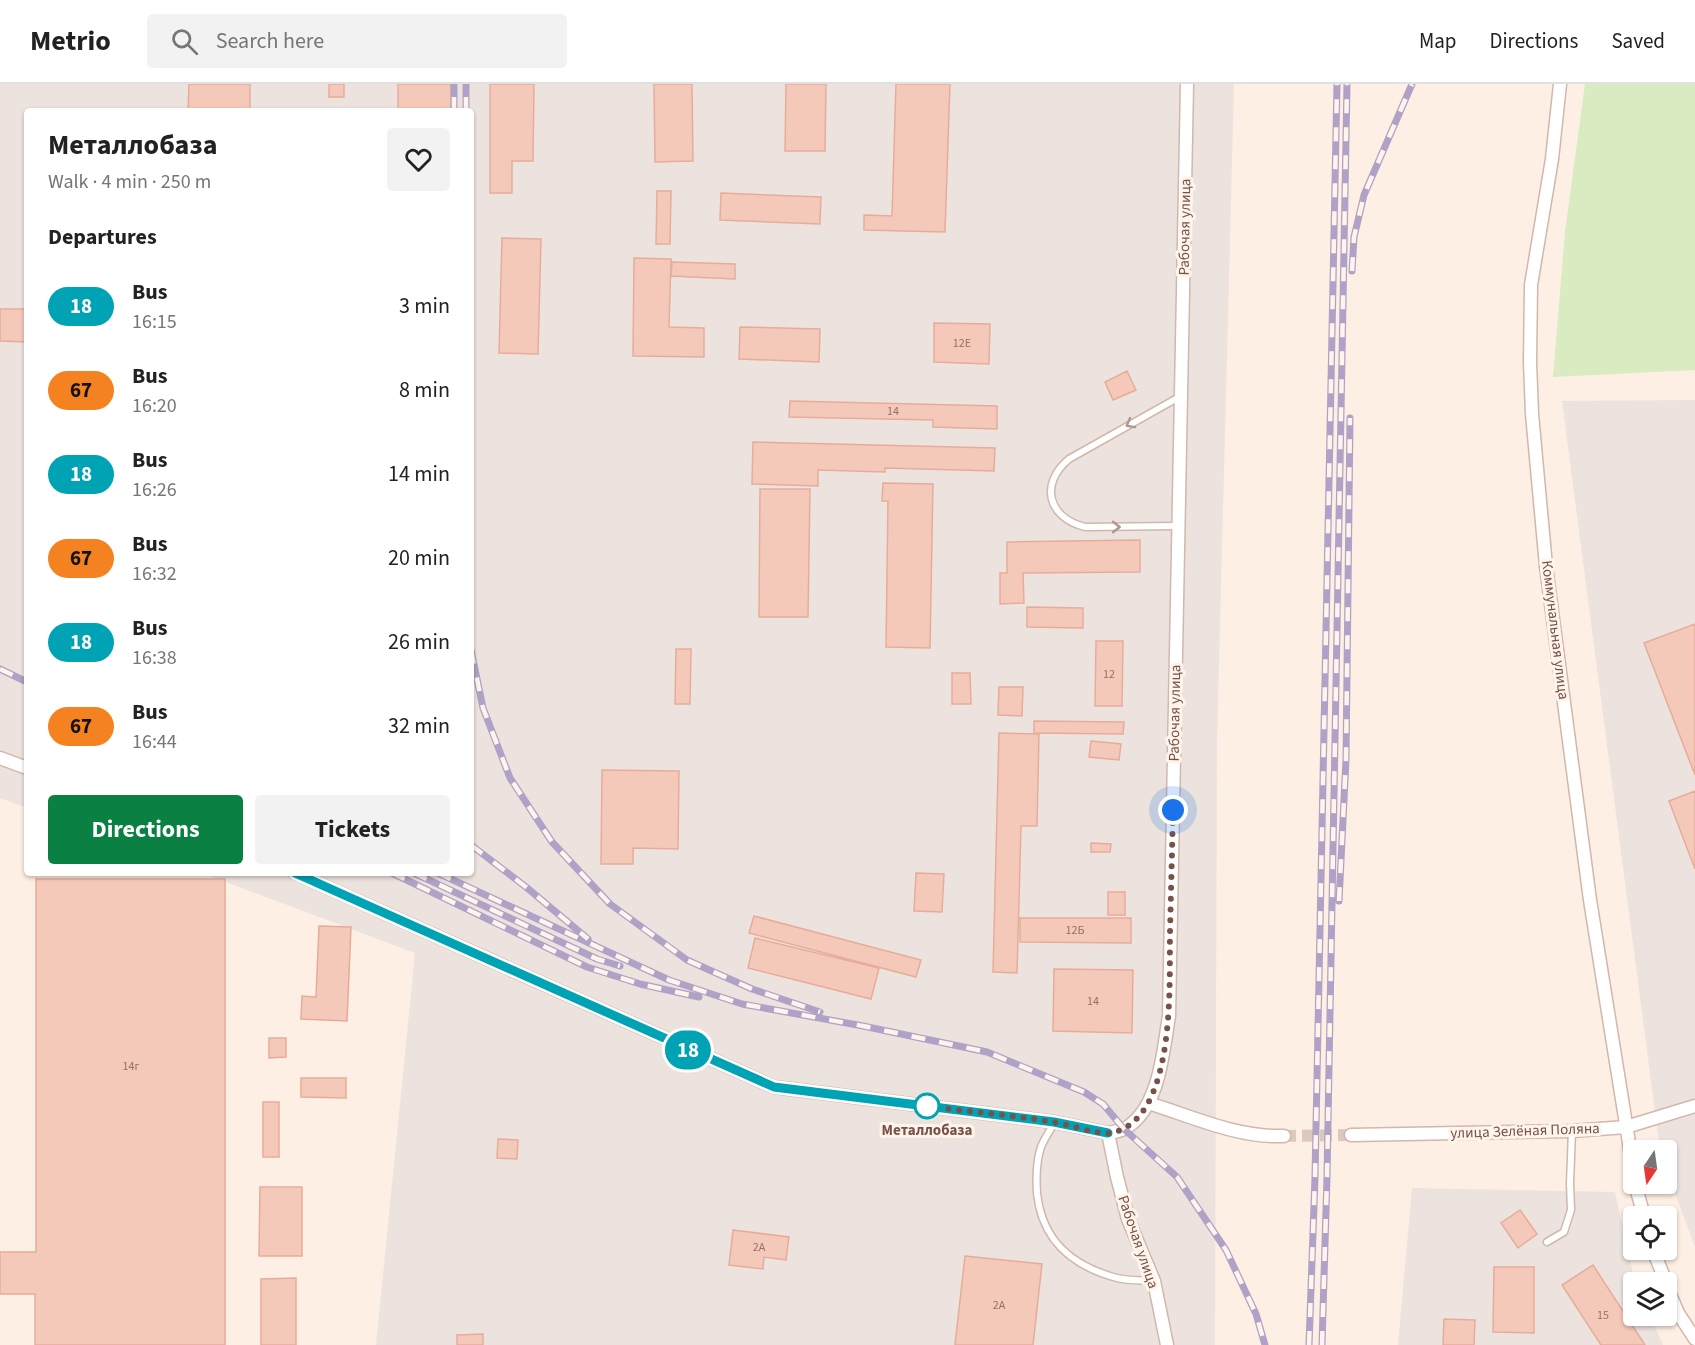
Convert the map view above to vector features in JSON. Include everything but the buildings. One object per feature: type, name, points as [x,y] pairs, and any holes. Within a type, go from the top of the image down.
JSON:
[{"type":"street","name":"Рабочая улица","points":[[1167,1345],[1154,1281],[1128,1219],[1108,1133],[1124,1129],[1131,1124],[1148,1103],[1161,1067],[1168,1016],[1187,84]]},
{"type":"street","name":"Коммунальная улица","points":[[1560,84],[1552,159],[1531,285],[1532,414],[1546,566],[1590,900],[1628,1140]]},
{"type":"street","points":[[0,759],[24,767]]},
{"type":"street","points":[[302,876],[774,1087],[1054,1122],[1108,1133]]},
{"type":"street","points":[[1148,1103],[1232,1130],[1284,1137]]},
{"type":"street","name":"улица Зелёная Поляна","points":[[1351,1135],[1572,1131],[1626,1127],[1695,1107]]},
{"type":"street","points":[[1677,1311],[1695,1339]]},
{"type":"lane","points":[[1179,526],[1085,527],[1072,524],[1060,515],[1053,503],[1050,489],[1059,467],[1069,459],[1182,396]]},
{"type":"lane","points":[[1054,1122],[1041,1147],[1036,1175],[1039,1209],[1048,1233],[1058,1246],[1073,1259],[1094,1270],[1119,1278],[1154,1281]]},
{"type":"lane","points":[[1547,1242],[1564,1232],[1571,1210],[1572,1131]]},
{"type":"shaded area","points":[[0,84],[1234,84],[1217,742],[1215,1345],[376,1345],[415,953],[210,876],[474,876],[474,108],[24,108],[24,807],[0,798]]},
{"type":"shaded area","points":[[1695,400],[1695,1247],[1675,1194],[1677,1140],[1659,1140],[1562,401]]},
{"type":"shaded area","points":[[1412,1188],[1615,1192],[1623,1228],[1623,1260],[1630,1260],[1633,1272],[1623,1272],[1623,1326],[1654,1326],[1663,1345],[1398,1345]]},
{"type":"green space","points":[[1585,84],[1695,84],[1695,370],[1553,377],[1565,232]]},
{"type":"tunnel","points":[[1284,1136],[1351,1135]]},
{"type":"railway","points":[[454,84],[454,108]]},
{"type":"railway","points":[[466,84],[466,108]]},
{"type":"railway","points":[[1309,1345],[1315,1177],[1337,84]]},
{"type":"railway","points":[[1322,1345],[1347,84]]},
{"type":"railway","points":[[1352,271],[1354,237],[1364,195],[1412,84]]},
{"type":"railway","points":[[1339,901],[1346,759],[1350,418]]},
{"type":"railway","points":[[474,664],[483,708],[510,778],[552,842],[610,904],[687,960],[752,989],[820,1012]]},
{"type":"railway","points":[[0,669],[24,681]]},
{"type":"railway","points":[[474,847],[588,939]]},
{"type":"railway","points":[[398,876],[587,967],[640,984],[699,997]]},
{"type":"railway","points":[[420,876],[597,959],[620,966]]},
{"type":"railway","points":[[444,876],[669,980],[742,1004],[987,1052],[1084,1092],[1103,1104],[1124,1129],[1177,1177],[1226,1250],[1256,1314],[1265,1345]]},
{"type":"bus line","name":"18","points":[[302,876],[730,1070],[774,1087],[1054,1122],[1108,1133]]},
{"type":"place","name":"Металлобаза","points":[[927,1106]]},
{"type":"route","points":[[927,1106],[1054,1122],[1108,1133],[1124,1129],[1137,1119],[1148,1103],[1157,1081],[1168,1016],[1173,810]]}]
